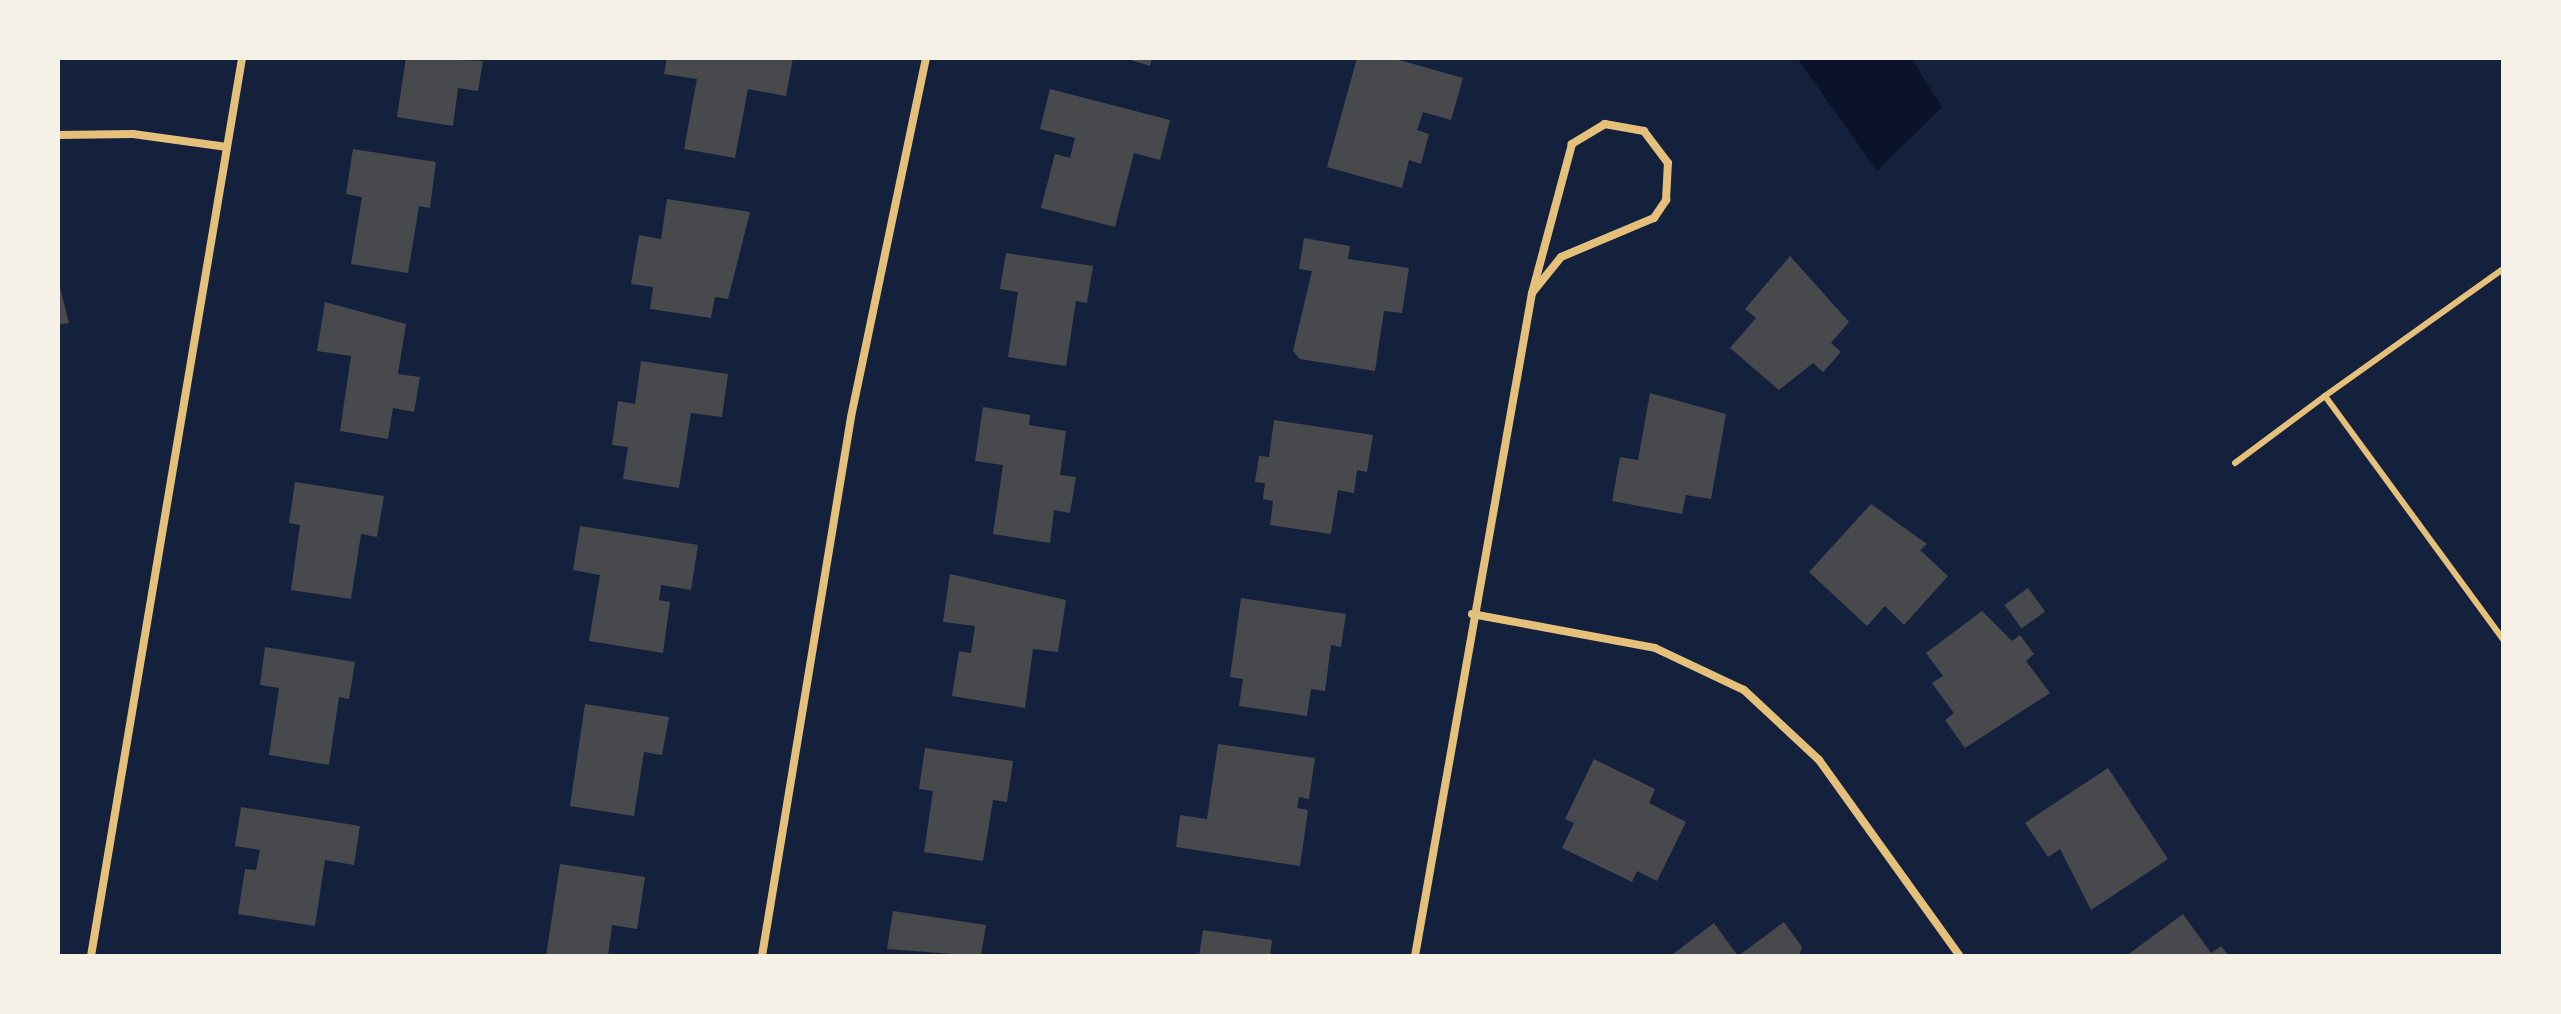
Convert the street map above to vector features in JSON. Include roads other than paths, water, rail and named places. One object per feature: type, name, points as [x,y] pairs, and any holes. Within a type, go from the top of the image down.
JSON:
[{"type":"street","points":[[91,956],[242,58]]},
{"type":"street","points":[[762,956],[851,417],[926,58]]},
{"type":"street","points":[[1415,956],[1472,614],[1532,293],[1572,144],[1605,124],[1644,131],[1668,163],[1666,200],[1654,218],[1561,257],[1532,293]]},
{"type":"street","points":[[58,135],[133,134],[227,147]]},
{"type":"street","points":[[1472,614],[1655,648],[1744,690],[1819,760],[1960,956]]},
{"type":"lane","points":[[2235,463],[2503,269]]},
{"type":"lane","points":[[2325,396],[2503,639]]},
{"type":"water","points":[[1797,58],[1911,58],[1942,107],[1877,171]]}]
